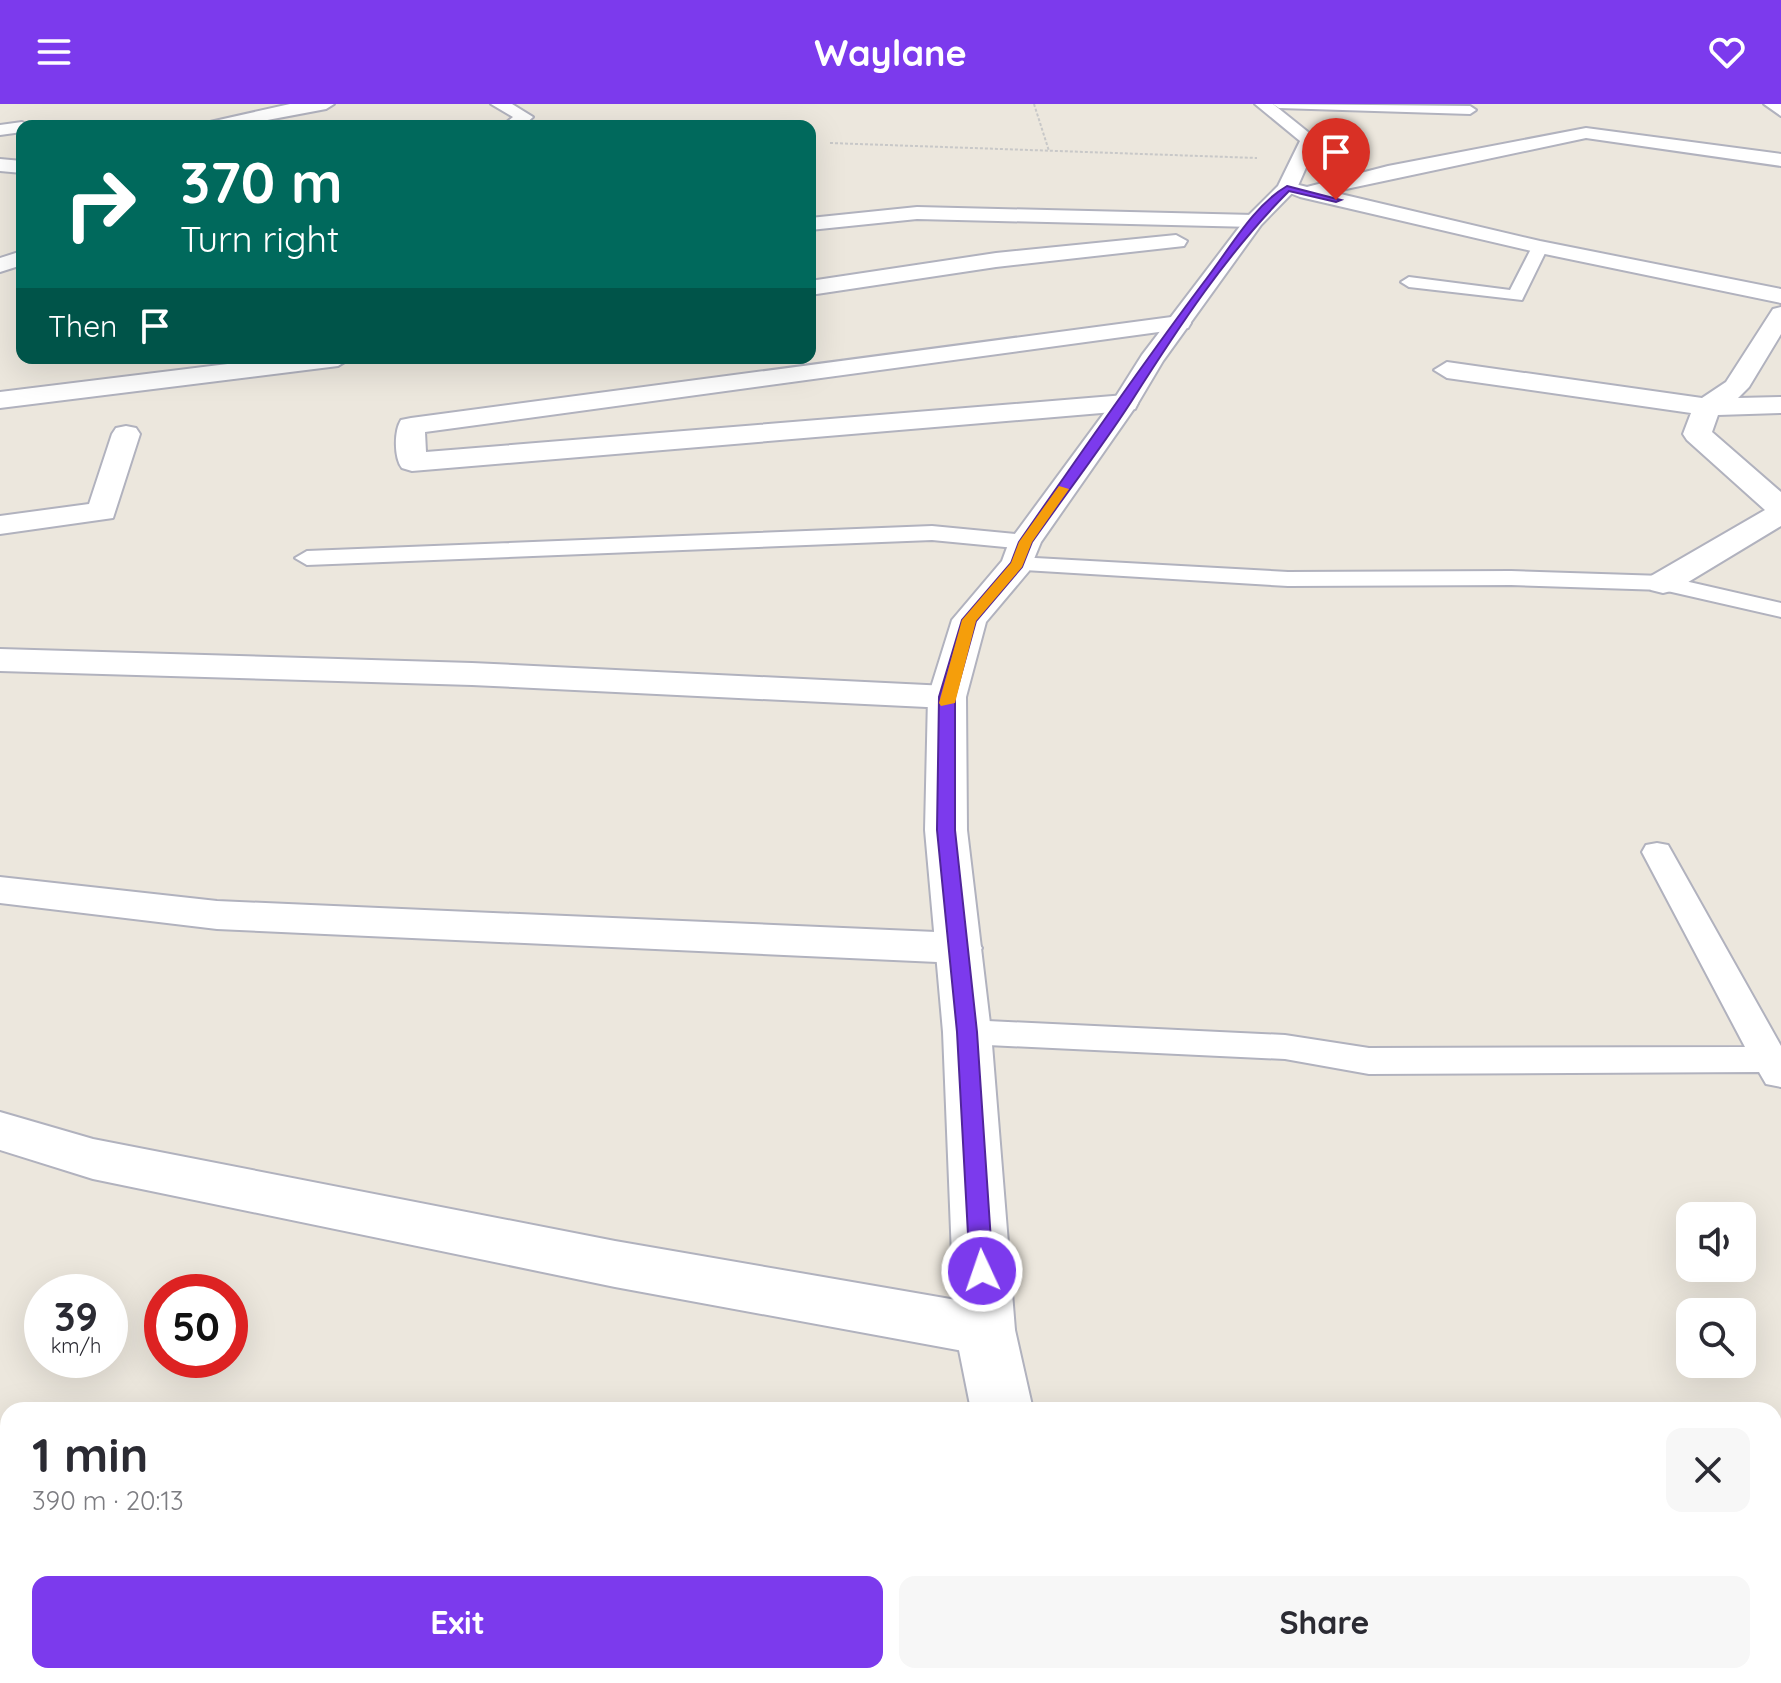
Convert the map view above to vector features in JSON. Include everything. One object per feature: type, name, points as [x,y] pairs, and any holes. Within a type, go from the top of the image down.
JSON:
[{"type":"street","points":[[238,120],[268,112],[326,104]]},
{"type":"street","points":[[499,104],[525,117],[520,120]]},
{"type":"street","points":[[1000,1402],[985,1330],[967,1032],[946,830],[947,697],[969,620],[1021,553],[1179,323],[1250,227],[1298,180],[1309,140],[1263,104]]},
{"type":"street","points":[[1772,104],[1781,111]]},
{"type":"street","points":[[1298,180],[1489,152],[1586,133],[1781,160]]},
{"type":"street","points":[[1489,152],[1550,159]]},
{"type":"street","points":[[1298,180],[1540,247],[1781,296]]},
{"type":"street","points":[[816,223],[917,213],[1250,227]]},
{"type":"street","points":[[816,287],[1250,227]]},
{"type":"street","points":[[1663,583],[1781,510],[1697,434],[1707,407],[1736,387],[1781,314]]},
{"type":"street","points":[[1125,403],[412,462],[411,426],[1179,323]]},
{"type":"street","points":[[0,400],[254,364]]},
{"type":"street","points":[[1447,370],[1707,407],[1781,405]]},
{"type":"street","points":[[0,525],[102,511],[126,434]]},
{"type":"street","points":[[0,660],[472,674],[947,697]]},
{"type":"street","points":[[0,890],[217,915],[959,948]]},
{"type":"street","points":[[0,1131],[124,1165],[615,1264],[985,1330]]},
{"type":"lane","points":[[1279,104],[1470,110]]},
{"type":"lane","points":[[1409,282],[1516,296],[1540,247]]},
{"type":"lane","points":[[307,558],[932,533],[1021,553],[1288,579],[1511,578],[1663,583],[1781,610]]},
{"type":"lane","points":[[967,1032],[1285,1047],[1369,1061],[1775,1068],[1657,852]]},
{"type":"path","points":[[1034,104],[1049,151]]},
{"type":"path","points":[[830,143],[1049,151],[1298,180]]},
{"type":"slow traffic","points":[[947,703],[969,620],[1017,564],[1025,542],[1063,489]]},
{"type":"route","points":[[982,1271],[967,1032],[946,830],[947,697],[969,620],[1017,564],[1025,542],[1125,403],[1151,360],[1254,221],[1287,188],[1336,200]]}]
